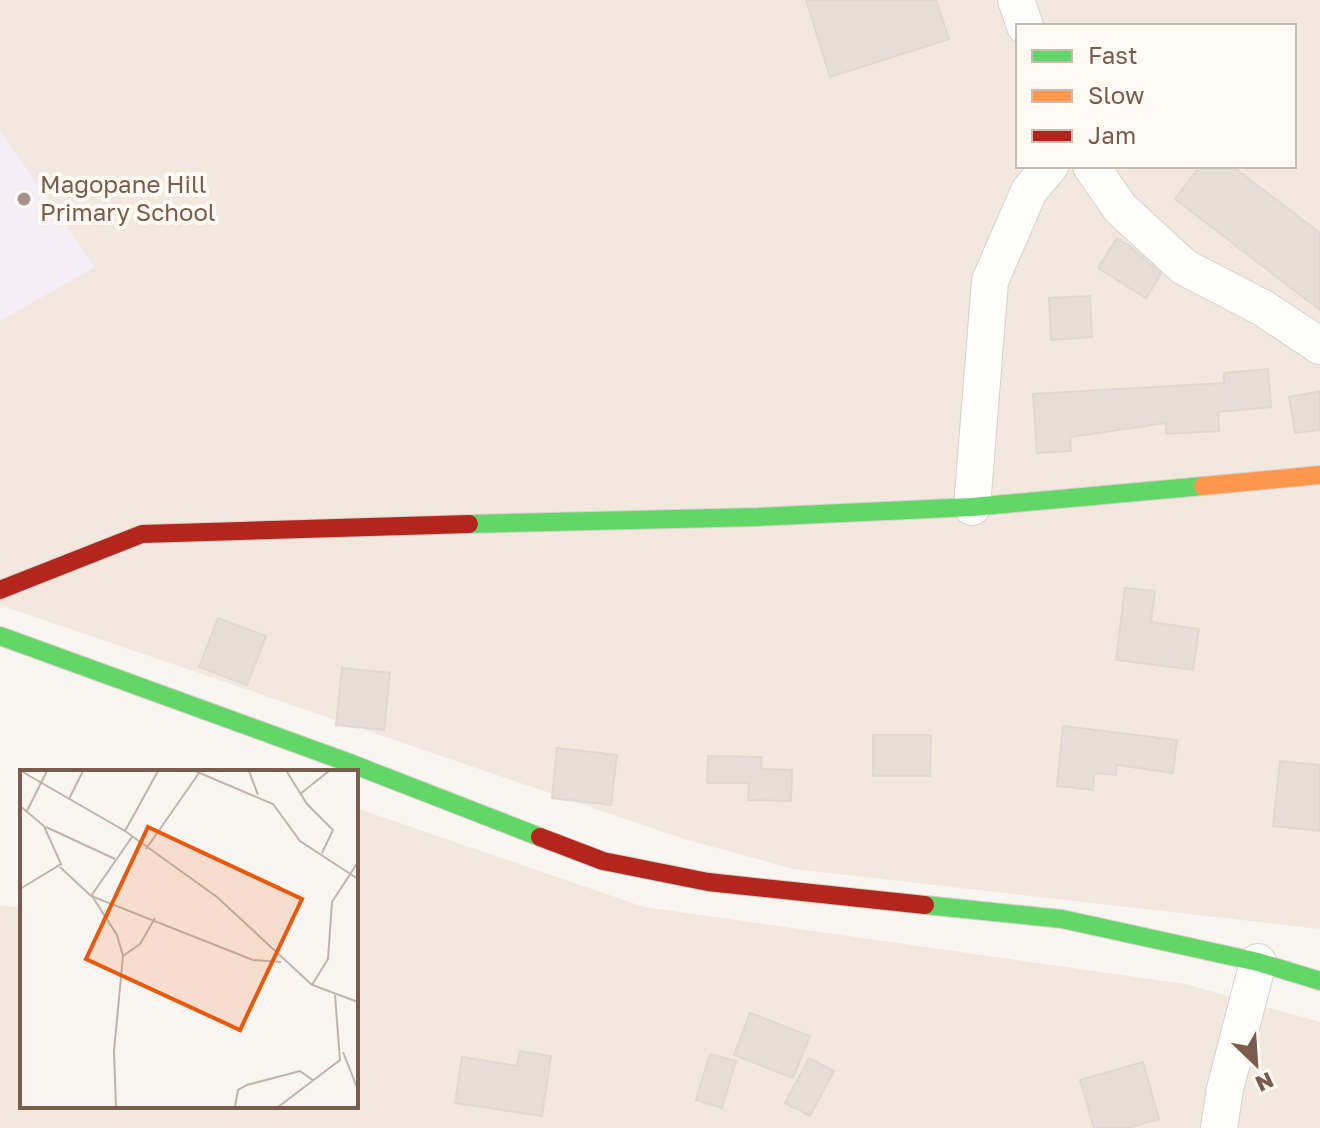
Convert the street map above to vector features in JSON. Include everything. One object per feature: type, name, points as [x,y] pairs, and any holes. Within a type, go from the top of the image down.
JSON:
[{"type":"street","points":[[1016,0],[1024,24]]},
{"type":"street","points":[[972,507],[990,281],[1029,191],[1048,168]]},
{"type":"street","points":[[1092,168],[1120,208],[1184,267],[1263,308],[1320,346]]},
{"type":"street","points":[[0,590],[142,534],[758,517],[972,507],[1320,475]]},
{"type":"street","points":[[0,636],[347,762],[603,861],[708,882],[1062,919],[1258,962],[1320,981]]},
{"type":"street","points":[[1219,1128],[1225,1089],[1258,962]]},
{"type":"shaded area","points":[[0,0],[1320,0],[1320,929],[794,869],[687,840],[0,605]]},
{"type":"shaded area","name":"Magopane Hill Primary School","points":[[0,130],[95,267],[0,321]]},
{"type":"shaded area","points":[[358,809],[644,907],[1185,984],[1320,1022],[1320,1128],[0,1128],[0,905],[20,908],[20,1108],[358,1108]]},
{"type":"building","points":[[806,0],[936,0],[949,39],[830,77]]},
{"type":"building","points":[[1198,168],[1235,168],[1320,233],[1320,310],[1175,199]]},
{"type":"building","points":[[1117,238],[1161,274],[1146,298],[1098,268]]},
{"type":"building","points":[[1090,296],[1092,337],[1051,340],[1049,298]]},
{"type":"building","points":[[1268,369],[1271,407],[1218,412],[1219,431],[1166,434],[1166,423],[1070,437],[1071,451],[1037,453],[1033,394],[1224,383],[1224,373]]},
{"type":"building","points":[[1320,391],[1320,430],[1295,433],[1289,397]]},
{"type":"building","points":[[1125,588],[1155,591],[1151,622],[1199,629],[1193,670],[1116,660]]},
{"type":"building","points":[[218,618],[266,636],[247,685],[199,667]]},
{"type":"building","points":[[342,668],[390,673],[384,730],[336,725]]},
{"type":"building","points":[[1063,726],[1177,740],[1173,773],[1117,765],[1116,775],[1094,773],[1093,790],[1057,786]]},
{"type":"building","points":[[873,735],[931,735],[930,776],[873,776]]},
{"type":"building","points":[[557,748],[617,755],[611,805],[552,798]]},
{"type":"building","points":[[708,756],[762,757],[761,769],[792,770],[791,801],[748,800],[749,783],[707,783]]},
{"type":"building","points":[[1280,761],[1320,765],[1320,831],[1273,826]]},
{"type":"building","points":[[750,1013],[810,1036],[793,1078],[734,1055]]},
{"type":"building","points":[[520,1051],[551,1056],[542,1116],[455,1103],[462,1057],[517,1066]]},
{"type":"building","points":[[710,1054],[736,1061],[722,1108],[696,1100]]},
{"type":"building","points":[[809,1058],[834,1071],[810,1116],[785,1103]]},
{"type":"building","points":[[1143,1062],[1159,1119],[1128,1128],[1094,1128],[1080,1080]]},
{"type":"traffic: fast","points":[[469,524],[758,517],[972,507],[1203,486]]},
{"type":"traffic: fast","points":[[0,636],[347,762],[540,837]]},
{"type":"traffic: fast","points":[[925,905],[1062,919],[1258,962],[1320,981]]},
{"type":"traffic: slow","points":[[1203,486],[1320,475]]},
{"type":"traffic: jam","points":[[0,590],[142,534],[469,524]]},
{"type":"traffic: jam","points":[[540,837],[603,861],[708,882],[925,905]]},
{"type":"place","name":"Magopane Hill Primary School","points":[[24,199]]}]
